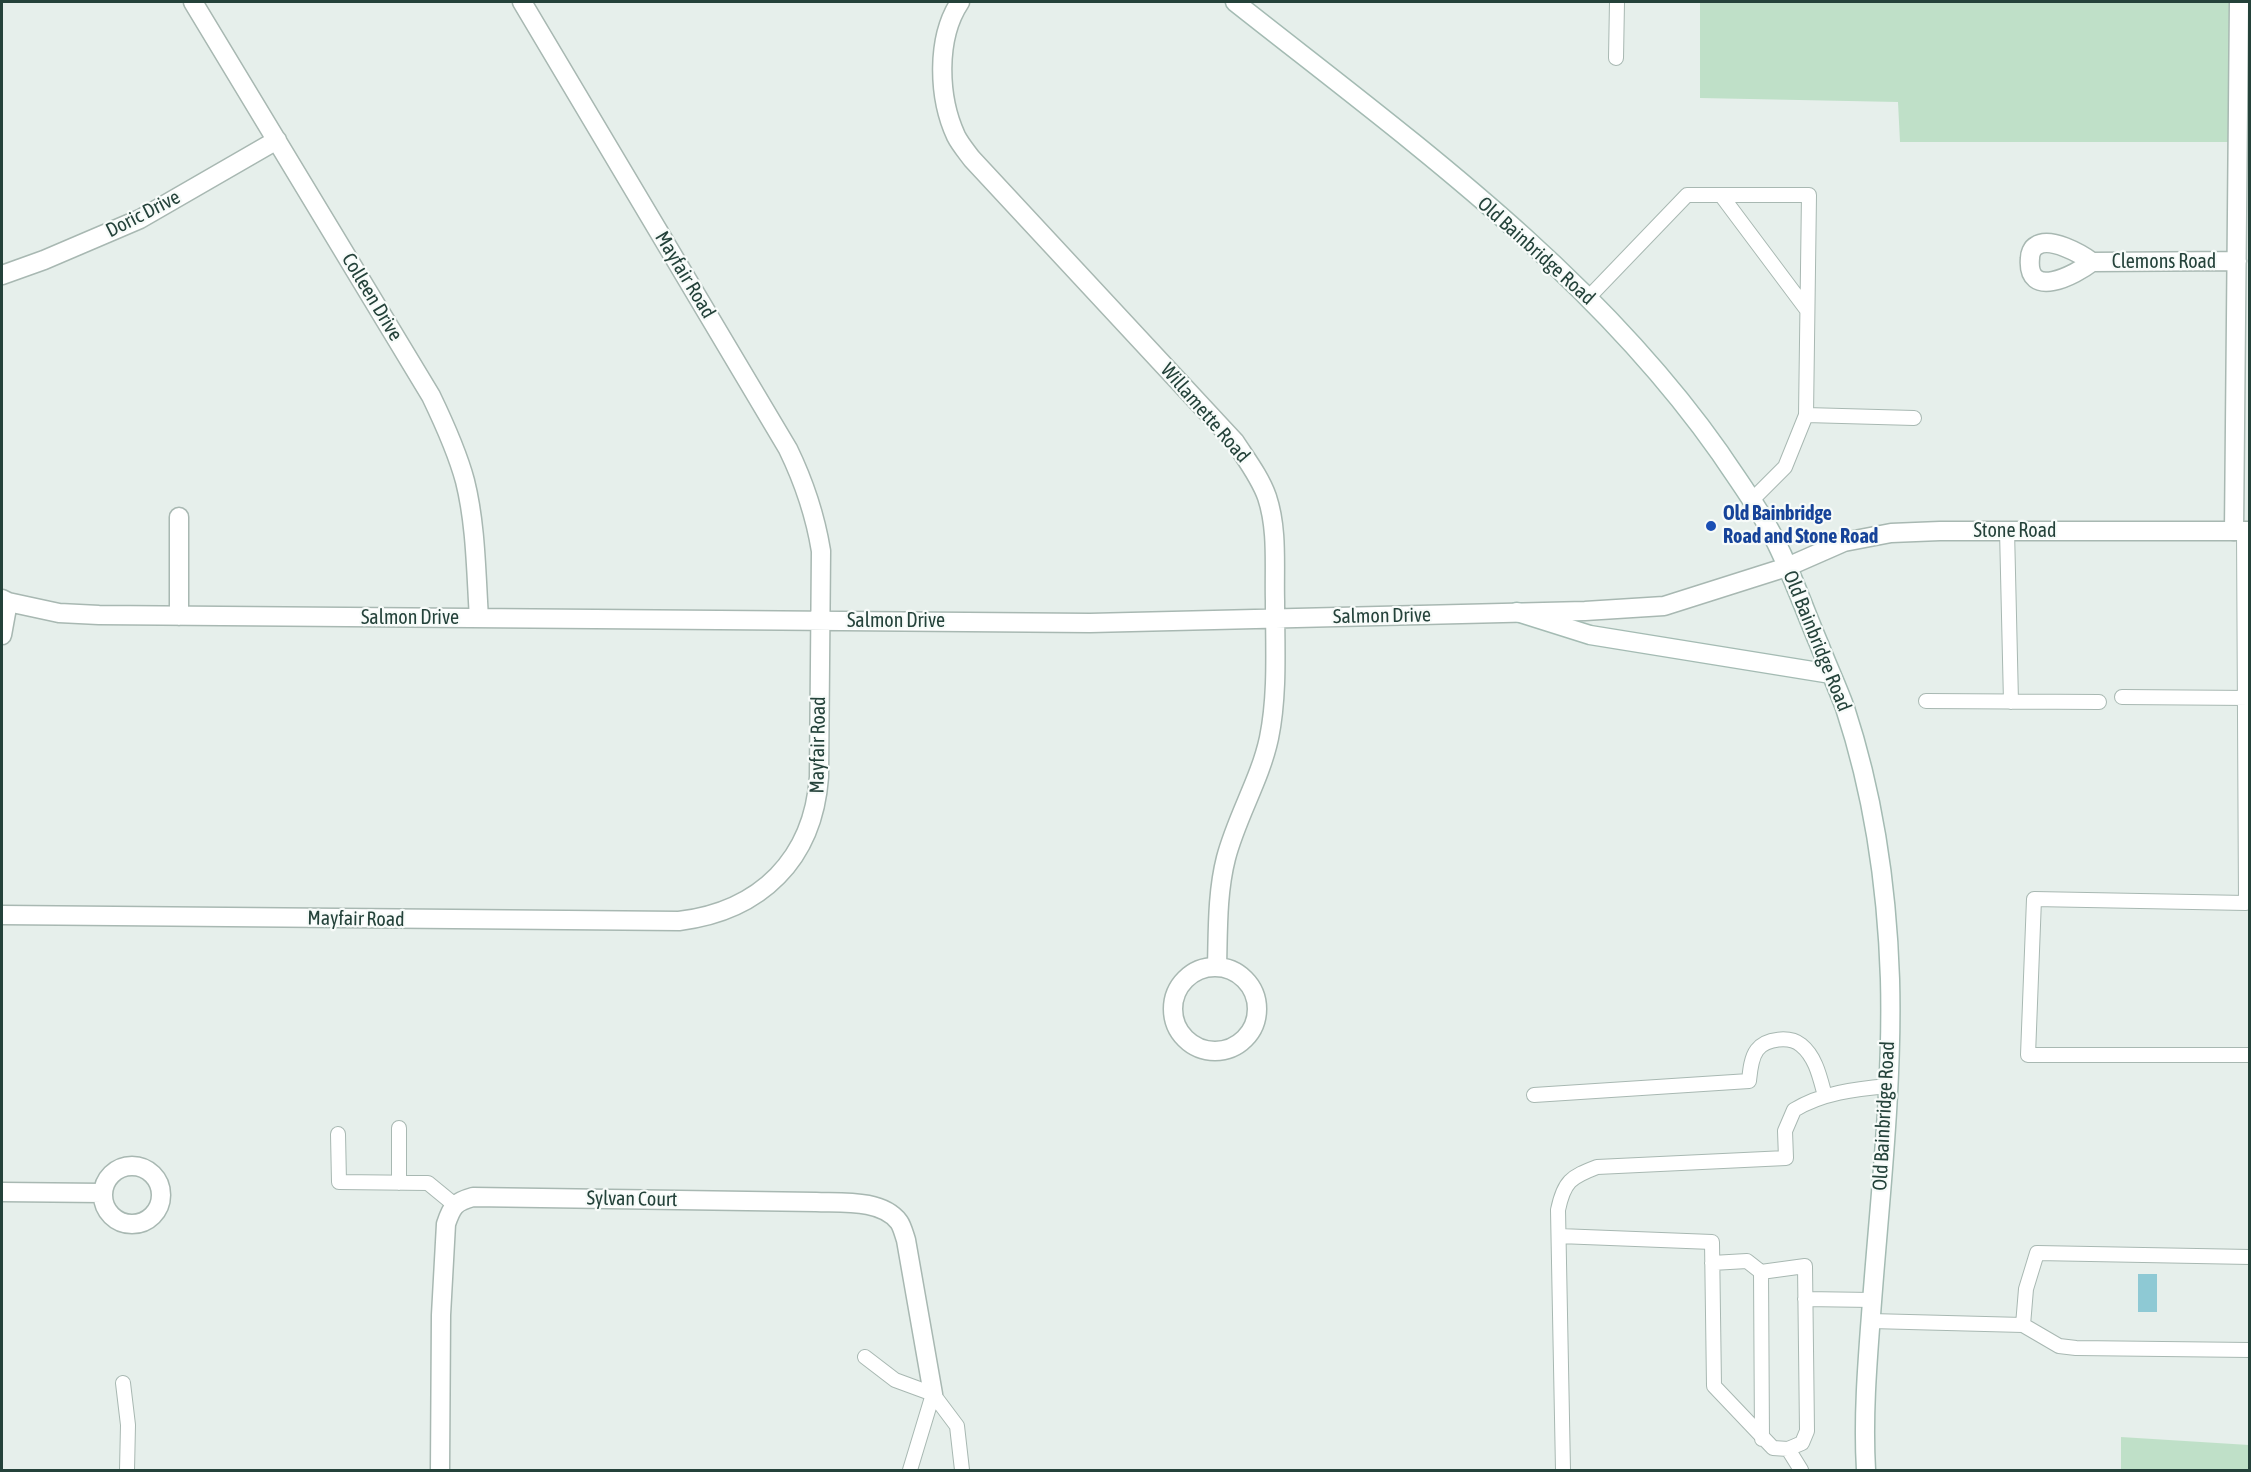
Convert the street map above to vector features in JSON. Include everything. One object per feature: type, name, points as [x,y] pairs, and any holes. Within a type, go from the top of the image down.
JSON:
[{"type":"street","name":"Colleen Drive","points":[[193,2],[431,396],[451,439],[465,482],[473,529],[479,618]]},
{"type":"street","name":"Mayfair Road","points":[[2,915],[680,921],[715,914],[756,895],[792,859],[805,837],[817,803],[818,786],[821,551],[816,519],[802,478],[776,428],[522,2]]},
{"type":"street","name":"Willamette Road","points":[[960,2],[946,33],[943,61],[944,89],[956,136],[972,159],[1235,442],[1267,497],[1274,531],[1274,697],[1269,736],[1260,770],[1236,826],[1226,859],[1220,894],[1217,967]]},
{"type":"street","name":"Old Bainbridge Road","points":[[1235,2],[1483,201],[1588,298],[1689,411],[1752,500],[1768,526],[1787,567],[1843,704],[1861,763],[1877,833],[1886,902],[1890,983],[1887,1086],[1867,1370],[1866,1470]]},
{"type":"street","name":"Clemons Road","points":[[2240,2],[2237,261],[2242,409],[2242,531]]},
{"type":"street","name":"Doric Drive","points":[[2,275],[44,260],[140,219],[277,140]]},
{"type":"street","name":"Clemons Road","points":[[2092,262],[2237,261]]},
{"type":"street","points":[[178,616],[179,517]]},
{"type":"street","name":"Stone Road","points":[[1787,567],[1844,542],[1891,533],[2007,530],[2242,531]]},
{"type":"street","name":"Salmon Drive","points":[[5,600],[59,613],[178,616],[1090,623],[1585,611],[1664,606],[1787,567]]},
{"type":"street","points":[[2,634],[5,600]]},
{"type":"street","points":[[1517,612],[1590,635],[1831,674]]},
{"type":"street","points":[[1217,967],[1239,973],[1250,984],[1256,997],[1258,1012],[1256,1023],[1248,1036],[1237,1046],[1223,1051],[1208,1051],[1195,1046],[1183,1037],[1175,1025],[1173,1010],[1176,993],[1184,981],[1195,971],[1217,967]]},
{"type":"street","points":[[2,1192],[103,1193]]},
{"type":"street","name":"Sylvan Court","points":[[456,1206],[458,1202],[473,1197],[816,1202],[865,1205],[886,1211],[899,1222],[906,1240],[933,1394]]},
{"type":"street","points":[[440,1470],[444,1255],[446,1224],[456,1206]]},
{"type":"lane","points":[[1616,58],[1617,2]]},
{"type":"lane","points":[[1588,298],[1687,195],[1809,195],[1806,415],[1785,467],[1752,500]]},
{"type":"lane","points":[[1720,195],[1808,310]]},
{"type":"lane","points":[[1806,415],[1914,418]]},
{"type":"lane","points":[[2007,530],[2011,702]]},
{"type":"lane","points":[[2242,531],[2247,698],[2246,903],[2034,899],[2028,1054],[2250,1055]]},
{"type":"lane","points":[[2122,696],[2247,698]]},
{"type":"lane","points":[[1926,701],[2099,702]]},
{"type":"lane","points":[[1534,1095],[1749,1082],[1751,1065],[1758,1048],[1772,1041],[1788,1039],[1800,1044],[1814,1060],[1825,1096]]},
{"type":"lane","points":[[1563,1470],[1558,1210],[1562,1191],[1573,1176],[1597,1167],[1786,1158],[1785,1131],[1794,1110],[1825,1096],[1857,1089],[1887,1086]]},
{"type":"lane","points":[[399,1128],[399,1183]]},
{"type":"lane","points":[[338,1134],[339,1182],[428,1183],[456,1206]]},
{"type":"lane","points":[[1559,1236],[1712,1242],[1712,1263],[1714,1386],[1773,1448],[1788,1449],[1802,1443],[1807,1431],[1805,1266],[1761,1272],[1747,1261],[1712,1263]]},
{"type":"lane","points":[[2023,1325],[2026,1288],[2037,1253],[2250,1257]]},
{"type":"lane","points":[[1761,1272],[1762,1439]]},
{"type":"lane","points":[[1805,1299],[1872,1300]]},
{"type":"lane","points":[[1870,1322],[2023,1325],[2059,1346],[2250,1350]]},
{"type":"lane","points":[[865,1357],[895,1380],[933,1394],[957,1426],[962,1470]]},
{"type":"lane","points":[[123,1383],[128,1425],[127,1470]]},
{"type":"lane","points":[[909,1470],[933,1394]]},
{"type":"lane","points":[[1788,1449],[1801,1470]]},
{"type":"green space","points":[[1700,2],[2249,2],[2249,142],[1900,142],[1898,102],[1700,98]]},
{"type":"green space","points":[[2121,1437],[2249,1445],[2249,1470],[2121,1470]]},
{"type":"water","points":[[2138,1274],[2157,1274],[2157,1312],[2138,1312]]},
{"type":"place","name":"Old Bainbridge Road and Stone Road","points":[[1711,526]]}]
